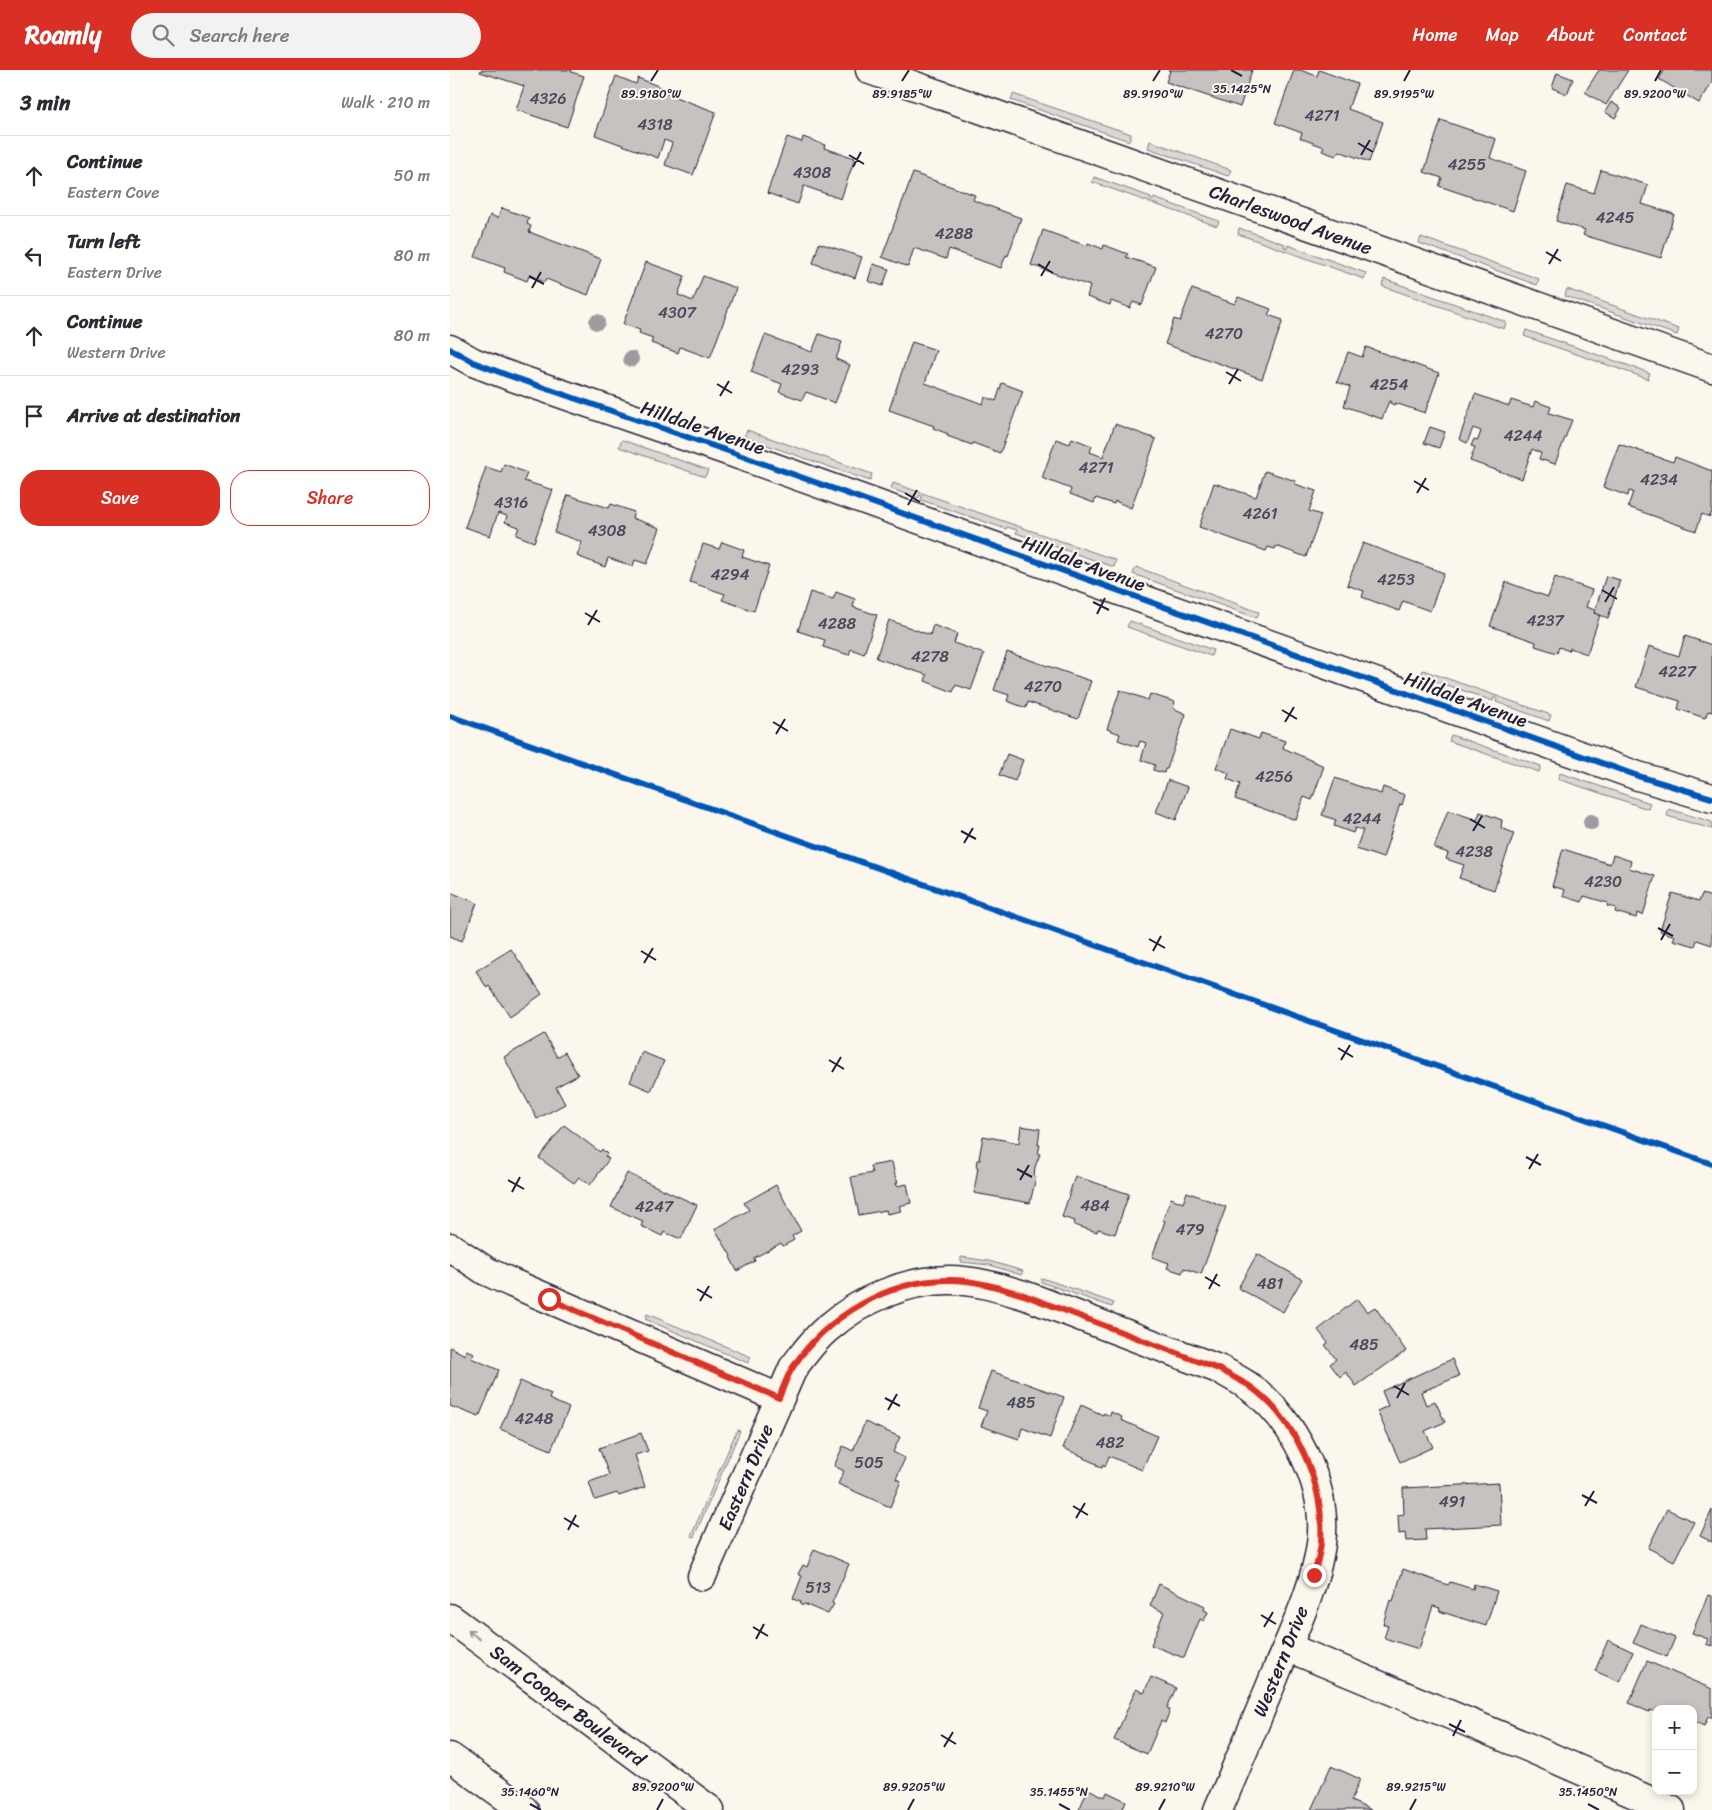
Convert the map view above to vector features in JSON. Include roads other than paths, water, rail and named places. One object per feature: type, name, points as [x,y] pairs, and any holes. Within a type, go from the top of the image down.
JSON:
[{"type":"main road","name":"Charleswood Avenue","points":[[870,70],[1712,366]]},
{"type":"main road","name":"Hilldale Avenue","points":[[450,349],[473,362],[507,375],[728,451],[1628,773],[1712,798]]},
{"type":"main road","points":[[450,1247],[486,1271],[512,1283],[779,1398]]},
{"type":"main road","name":"Eastern Drive","points":[[702,1576],[793,1368],[812,1343],[828,1327],[855,1308],[882,1295],[910,1285],[950,1280],[991,1285],[1024,1295],[1104,1326]]},
{"type":"main road","name":"Western Drive","points":[[1104,1326],[1221,1370],[1248,1386],[1280,1417],[1298,1442],[1319,1496],[1321,1543],[1314,1575],[1287,1647],[1218,1810]]},
{"type":"main road","name":"Sam Cooper Boulevard","points":[[450,1618],[710,1810]]},
{"type":"main road","points":[[1287,1647],[1530,1748],[1671,1810]]},
{"type":"main road","points":[[450,1757],[524,1810]]}]
